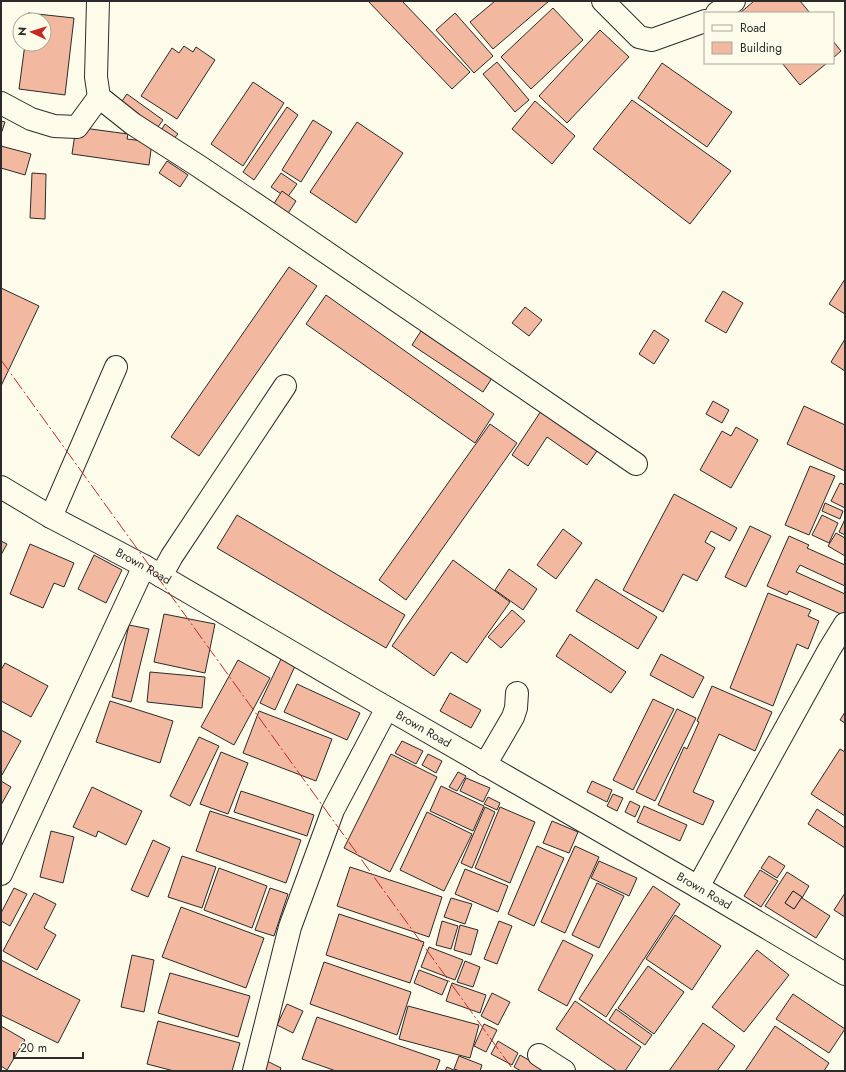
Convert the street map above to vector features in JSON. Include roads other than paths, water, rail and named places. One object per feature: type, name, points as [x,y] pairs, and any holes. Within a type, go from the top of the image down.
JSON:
[{"type":"street","points":[[98,1],[96,77],[99,97],[133,124],[267,212],[636,464]]},
{"type":"street","points":[[603,1],[639,37],[652,40],[704,21]]},
{"type":"street","points":[[718,12],[734,1]]},
{"type":"street","points":[[1,103],[31,119],[54,126],[77,127],[99,97]]},
{"type":"street","points":[[51,517],[116,367]]},
{"type":"street","points":[[1,874],[153,571],[172,556],[286,386]]},
{"type":"street","name":"Brown Road","points":[[1,487],[51,517],[153,571],[485,765],[698,887],[845,974]]},
{"type":"street","points":[[698,887],[828,650],[845,624]]},
{"type":"street","points":[[485,765],[513,717],[516,708],[517,693]]},
{"type":"street","points":[[254,1071],[290,927],[333,810],[387,708]]},
{"type":"street","points":[[539,1055],[564,1071]]}]
